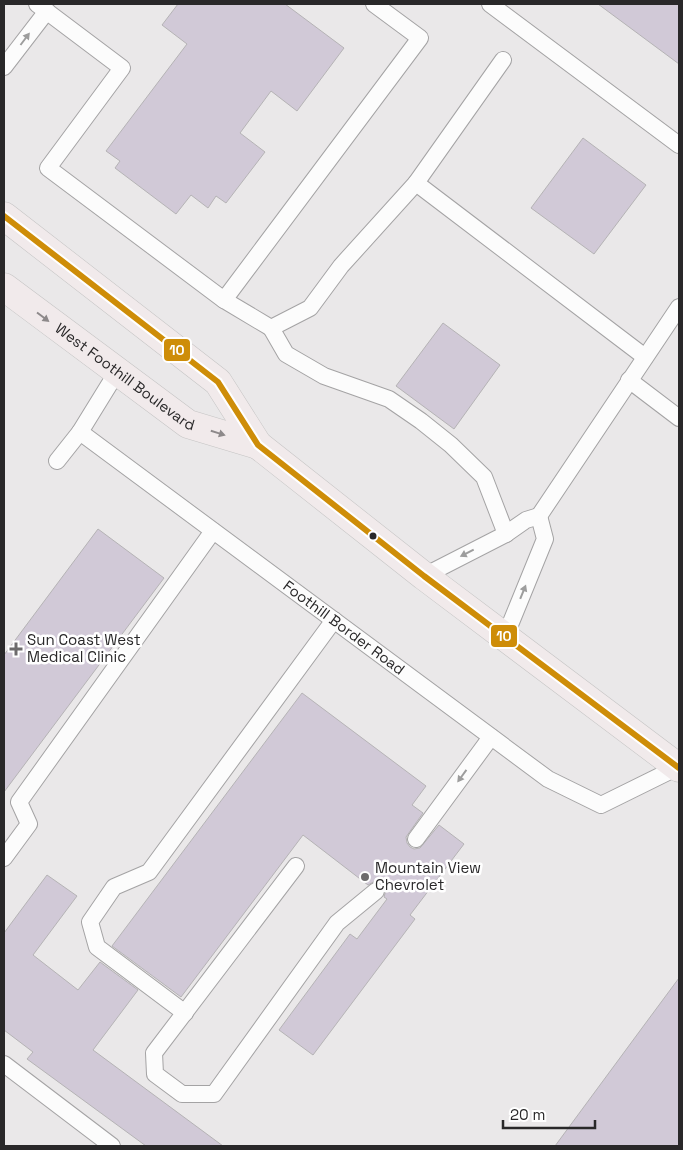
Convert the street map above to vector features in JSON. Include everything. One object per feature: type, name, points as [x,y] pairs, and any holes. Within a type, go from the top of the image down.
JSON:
[{"type":"main road","name":"West Foothill Boulevard","points":[[4,216],[218,382],[258,446],[424,576],[678,767]]},
{"type":"main road","name":"West Foothill Boulevard","points":[[4,287],[188,424],[258,446]]},
{"type":"lane","points":[[224,300],[420,38],[374,4]]},
{"type":"lane","points":[[490,4],[679,145]]},
{"type":"lane","points":[[4,68],[42,8],[122,68],[48,168],[224,300],[271,328],[286,354],[324,376],[388,398],[422,421],[451,445],[484,477],[506,534]]},
{"type":"lane","points":[[271,328],[310,308],[341,266],[416,183],[503,60]]},
{"type":"lane","points":[[416,183],[645,357]]},
{"type":"lane","points":[[424,576],[506,534],[526,520],[539,516],[679,307]]},
{"type":"lane","points":[[57,461],[80,432],[117,372]]},
{"type":"lane","points":[[629,380],[679,418]]},
{"type":"lane","name":"Foothill Border Road","points":[[80,432],[548,779],[601,805],[678,767]]},
{"type":"lane","points":[[505,637],[545,539],[539,516]]},
{"type":"lane","points":[[4,858],[29,824],[19,802],[213,531]]},
{"type":"lane","points":[[185,1012],[96,948],[90,922],[114,887],[149,872],[334,620]]},
{"type":"lane","points":[[416,839],[491,737]]},
{"type":"lane","points":[[296,866],[154,1053],[155,1074],[182,1094],[214,1094],[337,923],[376,891]]},
{"type":"lane","points":[[4,1064],[112,1146]]},
{"type":"building","points":[[178,4],[285,4],[344,48],[297,111],[271,91],[240,133],[265,152],[226,203],[216,196],[208,208],[191,195],[176,214],[115,168],[120,161],[106,151],[187,44],[162,25]]},
{"type":"building","points":[[598,4],[679,4],[679,64]]},
{"type":"building","points":[[583,138],[646,185],[594,254],[531,208]]},
{"type":"building","points":[[443,323],[500,365],[454,429],[396,386]]},
{"type":"building","points":[[98,529],[164,578],[4,792],[4,655]]},
{"type":"building","points":[[302,693],[426,786],[412,805],[423,813],[406,837],[410,847],[414,849],[420,848],[439,825],[464,844],[410,915],[415,919],[313,1055],[279,1030],[350,934],[357,939],[387,899],[384,897],[386,890],[383,884],[375,881],[368,885],[303,835],[181,997],[112,946]]},
{"type":"building","points":[[47,875],[77,896],[33,955],[78,990],[100,962],[138,990],[93,1050],[223,1146],[146,1146],[27,1059],[33,1052],[4,1030],[4,933]]},
{"type":"building","points":[[679,978],[679,1146],[555,1146],[642,1028]]},
{"type":"transit line","name":"10","points":[[4,216],[218,382],[258,445],[424,576],[679,768]]},
{"type":"place","name":"Sun Coast West Medical Clinic","points":[[16,649]]},
{"type":"place","name":"Mountain View Chevrolet","points":[[365,877]]}]
